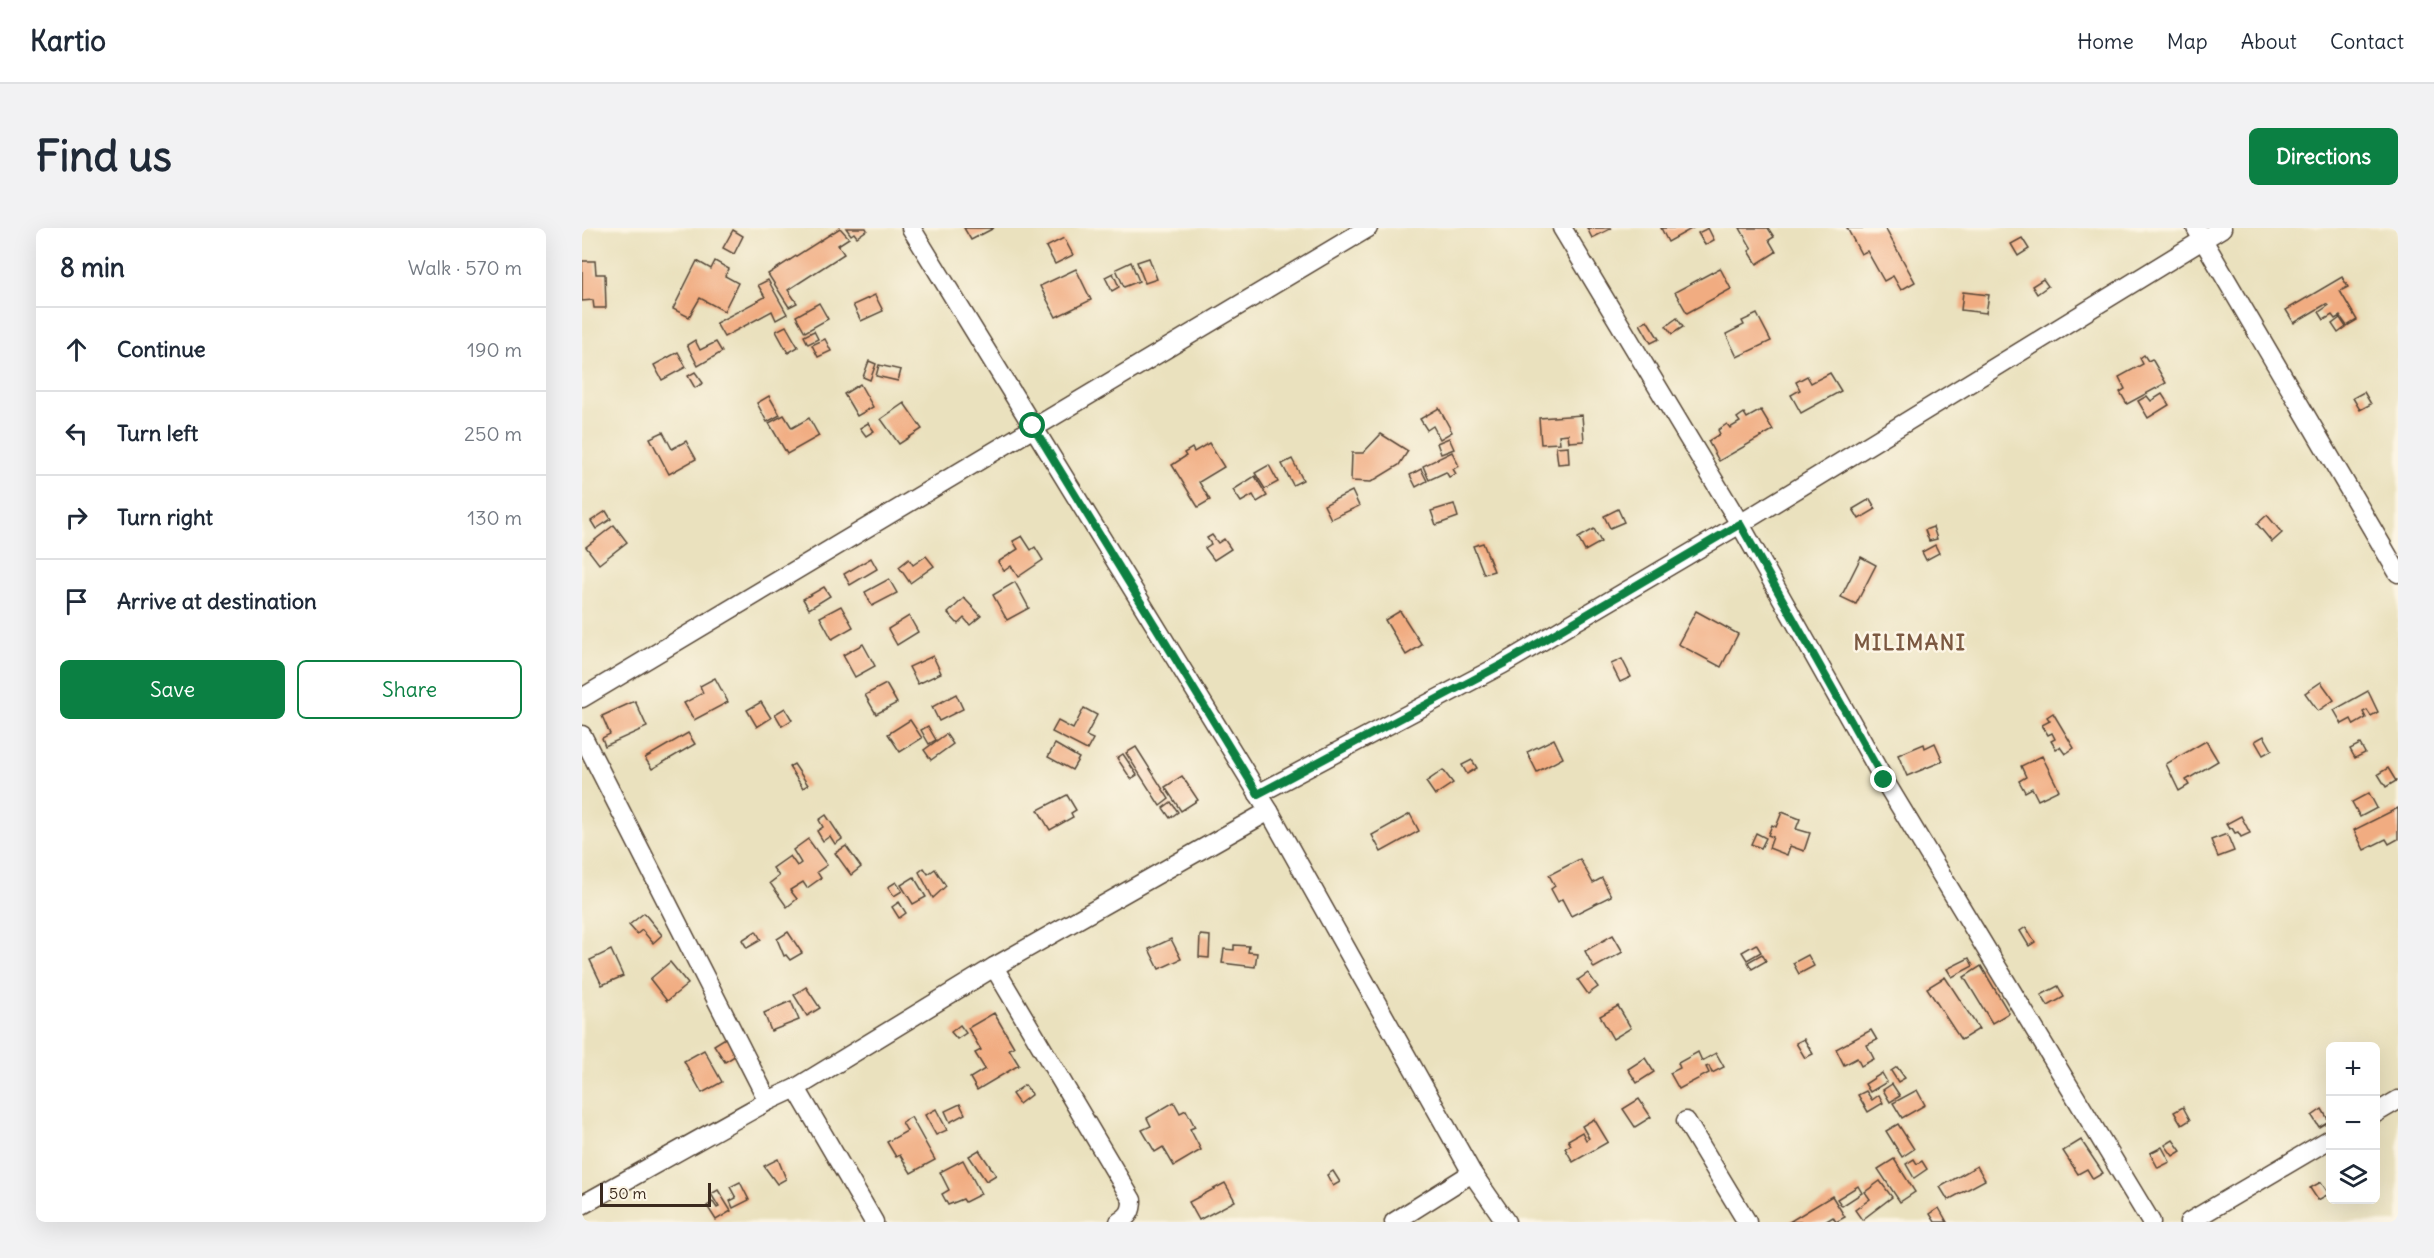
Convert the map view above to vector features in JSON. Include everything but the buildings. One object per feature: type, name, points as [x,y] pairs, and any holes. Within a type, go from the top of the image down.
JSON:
[{"type":"street","points":[[911,228],[1269,811],[1472,1173],[1506,1222]]},
{"type":"street","points":[[582,698],[1033,426],[1368,228]]},
{"type":"street","points":[[1562,228],[1740,524],[1884,780],[2151,1222]]},
{"type":"street","points":[[1258,794],[1503,664],[1740,524],[2200,234],[2222,228]]},
{"type":"street","points":[[2200,234],[2398,573]]},
{"type":"street","points":[[582,735],[768,1101]]},
{"type":"street","points":[[582,1205],[768,1101],[796,1088],[994,967],[1269,811]]},
{"type":"street","points":[[994,967],[1131,1200],[1131,1209],[1127,1218],[1119,1222]]},
{"type":"street","points":[[796,1088],[874,1222]]},
{"type":"street","points":[[2380,1111],[2398,1100]]},
{"type":"street","points":[[1686,1121],[1747,1222]]},
{"type":"street","points":[[2189,1222],[2326,1142]]},
{"type":"street","points":[[1394,1222],[1472,1173]]},
{"type":"district","name":"MILIMANI","points":[[1910,642]]},
{"type":"route","points":[[1033,426],[1258,794],[1503,664],[1740,524],[1884,780]]}]
